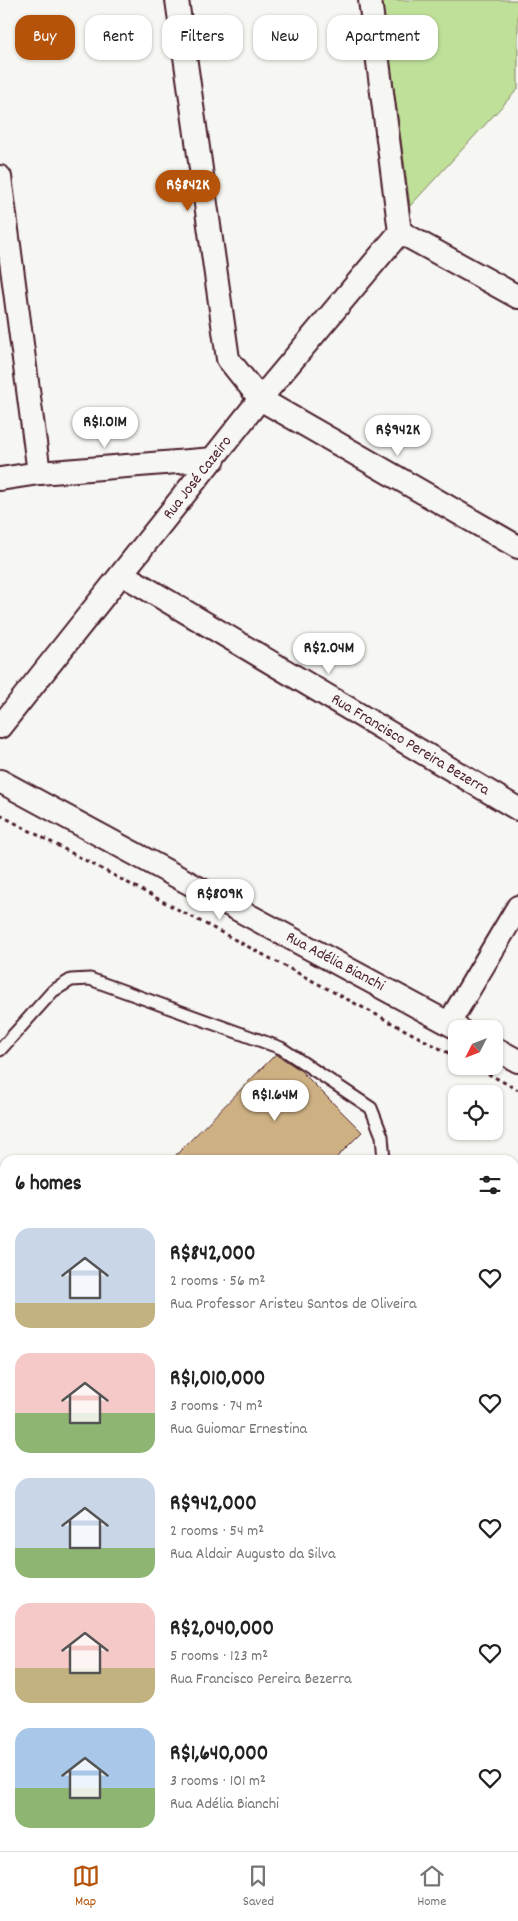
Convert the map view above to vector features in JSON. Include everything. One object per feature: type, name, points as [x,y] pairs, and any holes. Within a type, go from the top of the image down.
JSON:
[{"type":"street","points":[[176,0],[228,359],[260,400],[518,548]]},
{"type":"street","points":[[370,0],[400,232],[518,297]]},
{"type":"street","points":[[0,177],[39,474]]},
{"type":"street","name":"Rua José Cazeiro","points":[[0,728],[260,400],[400,232]]},
{"type":"street","points":[[0,479],[214,459]]},
{"type":"street","name":"Rua Francisco Pereira Bezerra","points":[[122,574],[518,809]]},
{"type":"street","name":"Rua Adélia Bianchi","points":[[0,781],[448,1023]]},
{"type":"street","points":[[457,1020],[518,907]]},
{"type":"street","points":[[503,1053],[518,1062]]},
{"type":"lane","points":[[0,1050],[53,991],[71,980],[90,979],[281,1048],[371,1108],[382,1136],[384,1155]]},
{"type":"path","points":[[0,814],[448,1053]]},
{"type":"path","points":[[490,1075],[518,1090]]},
{"type":"green space","points":[[382,0],[518,0],[518,89],[410,206],[390,60],[438,60],[438,15],[384,15]]},
{"type":"building","points":[[276,1054],[300,1070],[362,1132],[339,1155],[176,1155]]}]
